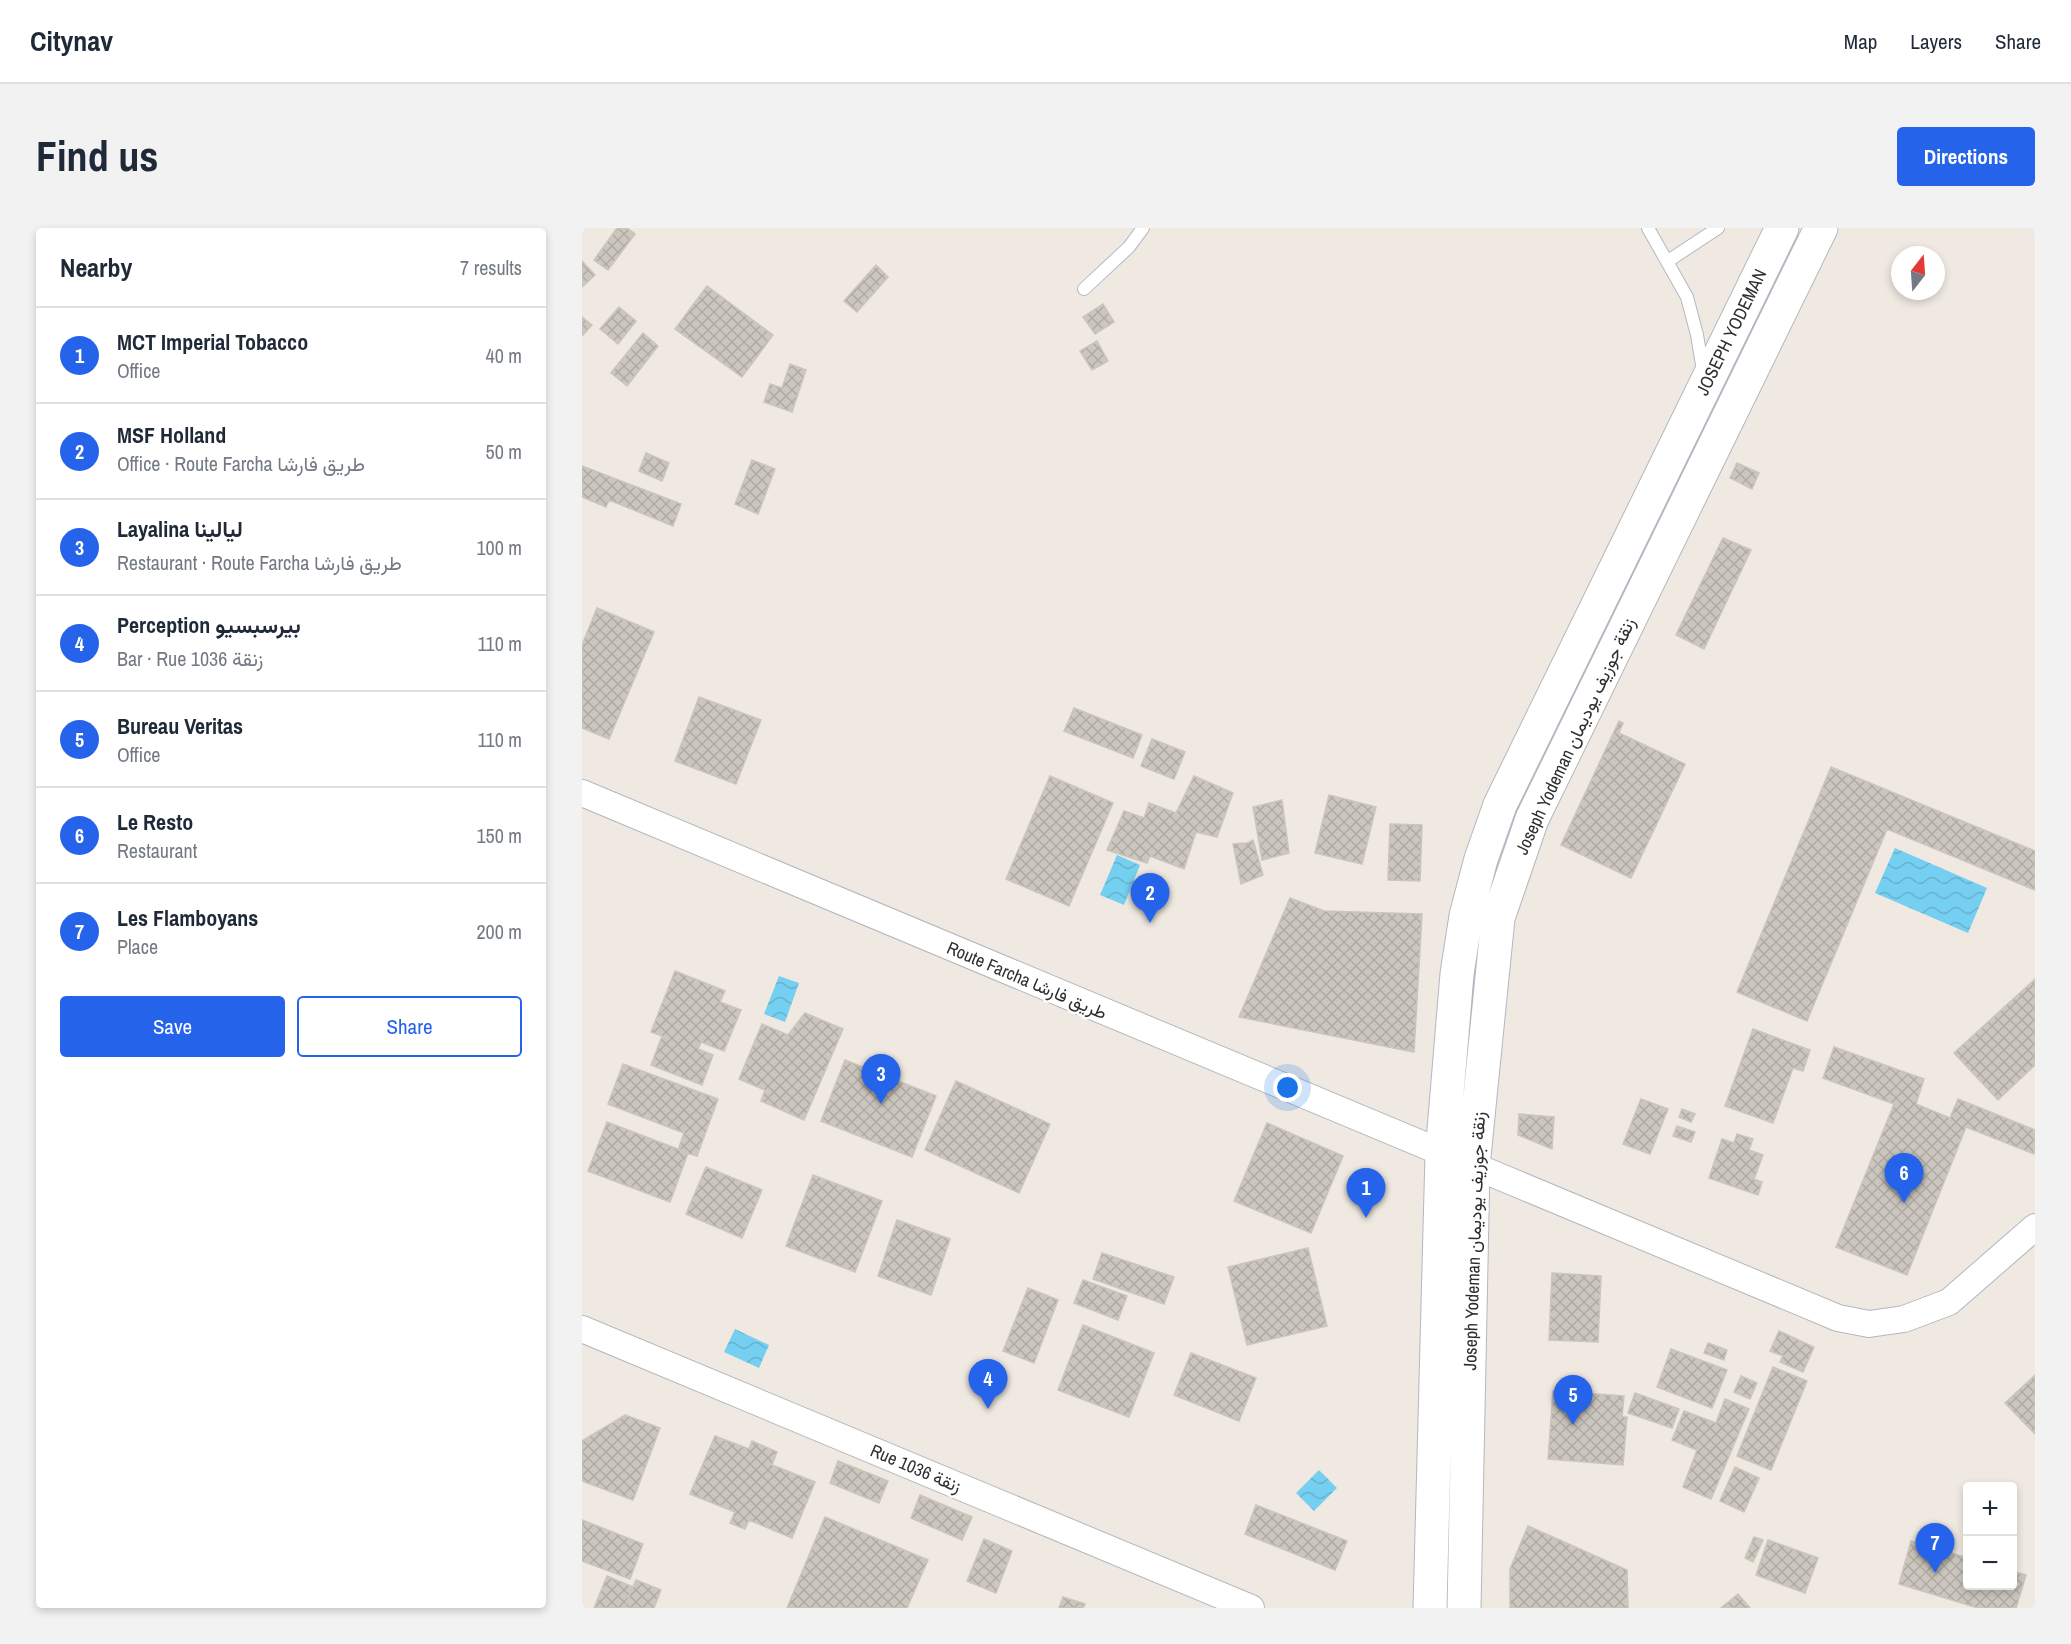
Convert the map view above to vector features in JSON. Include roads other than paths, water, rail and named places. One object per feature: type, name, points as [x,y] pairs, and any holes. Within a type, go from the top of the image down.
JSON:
[{"type":"street","name":"JOSEPH YODEMAN","points":[[1675,447],[1782,228]]},
{"type":"street","name":"Joseph Yodeman زنقة جوزيف يوديمان","points":[[1464,1608],[1473,1166],[1498,918],[1532,819],[1821,228]]},
{"type":"street","name":"Joseph Yodeman زنقة جوزيف يوديمان","points":[[1430,1608],[1442,1154],[1457,974],[1466,916],[1481,860],[1500,805],[1675,447]]},
{"type":"street","points":[[1675,447],[1702,472]]},
{"type":"street","name":"Route Farcha طريق فارشا","points":[[582,793],[1838,1318],[1869,1324],[1904,1319],[1949,1302],[2035,1227]]},
{"type":"street","name":"Rue 1036 زنقة","points":[[582,1329],[1251,1608]]},
{"type":"lane","points":[[1084,289],[1129,247],[1143,228]]},
{"type":"lane","points":[[1648,228],[1686,297],[1697,335],[1705,384]]},
{"type":"lane","points":[[1668,261],[1718,228]]},
{"type":"water","points":[[1895,848],[1987,888],[1968,933],[1875,893]]},
{"type":"water","points":[[1117,855],[1140,865],[1124,905],[1100,895]]},
{"type":"water","points":[[779,976],[799,983],[785,1022],[764,1014]]},
{"type":"water","points":[[735,1329],[769,1345],[759,1368],[724,1352]]},
{"type":"water","points":[[1319,1470],[1337,1488],[1314,1511],[1296,1493]]},
{"type":"place","name":"MSF Holland","points":[[1150,923]]},
{"type":"place","name":"Layalina ليالينا","points":[[881,1104]]},
{"type":"place","name":"Le Resto","points":[[1904,1203]]},
{"type":"place","name":"MCT Imperial Tobacco","points":[[1366,1218]]},
{"type":"place","name":"Perception بيرسبسيو","points":[[988,1409]]},
{"type":"place","name":"Bureau Veritas","points":[[1573,1425]]},
{"type":"place","name":"Les Flamboyans","points":[[1935,1573]]}]
